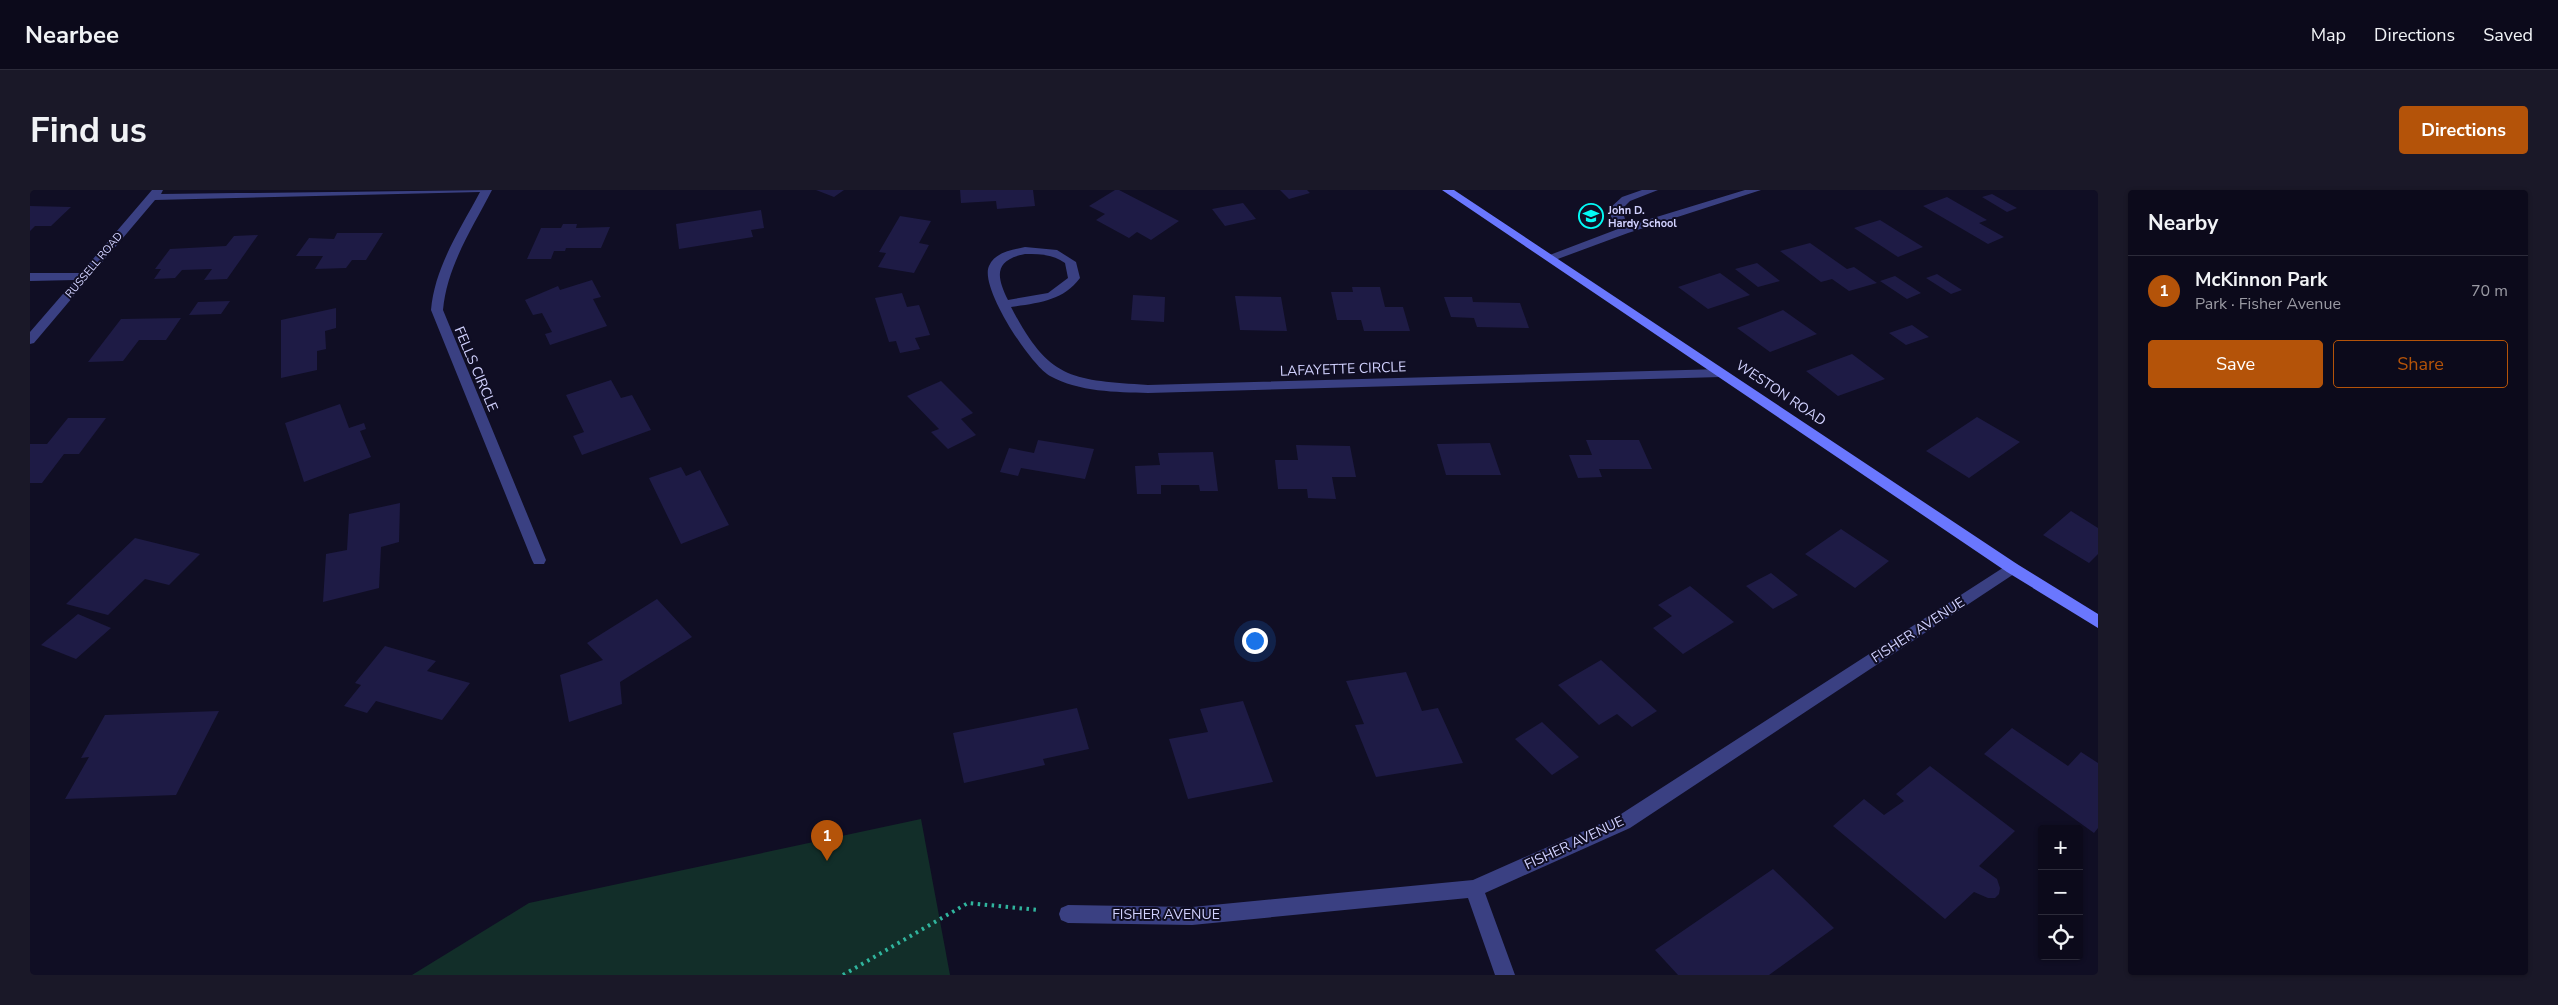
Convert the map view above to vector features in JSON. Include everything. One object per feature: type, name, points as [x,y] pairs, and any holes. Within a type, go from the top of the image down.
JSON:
[{"type":"main road","name":"WESTON ROAD","points":[[1447,190],[2012,568],[2098,622]]},
{"type":"street","points":[[155,194],[477,190]]},
{"type":"street","name":"FELLS CIRCLE","points":[[487,190],[448,268],[438,292],[436,310],[539,560]]},
{"type":"street","points":[[1624,231],[1617,217],[1616,208],[1626,199],[1653,190]]},
{"type":"street","points":[[1551,258],[1624,231],[1756,190]]},
{"type":"street","name":"RUSSELL ROAD","points":[[30,340],[155,194]]},
{"type":"street","name":"LAFAYETTE CIRCLE","points":[[1005,304],[1051,296],[1062,292],[1074,278],[1070,262],[1057,254],[1038,250],[1012,253],[995,266],[993,274],[1005,304],[1030,351],[1052,372],[1092,385],[1148,389],[1721,373]]},
{"type":"street","points":[[30,277],[86,276]]},
{"type":"street","name":"FISHER AVENUE","points":[[1068,914],[1192,916],[1474,890],[1624,822],[2012,568]]},
{"type":"street","points":[[1474,890],[1505,975]]},
{"type":"path","points":[[844,975],[968,903],[1068,914]]},
{"type":"green space","points":[[921,819],[950,975],[412,975],[529,903]]},
{"type":"building","points":[[816,190],[844,190],[834,197]]},
{"type":"building","points":[[960,190],[1033,190],[1035,206],[997,209],[996,201],[961,203]]},
{"type":"building","points":[[1115,190],[1119,190],[1179,221],[1151,240],[1137,232],[1129,238],[1096,220],[1105,214],[1089,206]]},
{"type":"building","points":[[1280,190],[1307,190],[1310,193],[1289,199]]},
{"type":"building","points":[[1992,194],[2017,208],[2007,212],[1982,197]]},
{"type":"building","points":[[1947,197],[1987,220],[1979,223],[2004,237],[1988,244],[1923,206]]},
{"type":"building","points":[[1243,203],[1256,219],[1225,226],[1212,209]]},
{"type":"building","points":[[30,206],[71,207],[51,226],[35,226],[30,231]]},
{"type":"building","points":[[761,210],[764,228],[751,230],[753,237],[679,249],[676,224]]},
{"type":"building","points":[[900,216],[931,221],[919,243],[929,245],[914,273],[878,267],[886,253],[879,252]]},
{"type":"building","points":[[1880,220],[1923,247],[1898,257],[1854,228]]},
{"type":"building","points":[[563,224],[577,224],[576,228],[610,227],[601,248],[566,248],[565,251],[554,251],[551,259],[527,259],[541,228],[561,228]]},
{"type":"building","points":[[337,233],[383,233],[366,260],[352,260],[346,268],[315,269],[323,256],[296,256],[309,238],[334,239]]},
{"type":"building","points":[[258,235],[227,279],[204,280],[212,269],[182,270],[175,278],[154,279],[161,269],[155,269],[170,249],[226,246],[234,236]]},
{"type":"building","points":[[1810,243],[1847,269],[1854,267],[1877,283],[1849,291],[1832,279],[1821,282],[1780,251]]},
{"type":"building","points":[[1757,263],[1780,281],[1758,287],[1735,269]]},
{"type":"building","points":[[1720,273],[1750,295],[1708,309],[1678,287]]},
{"type":"building","points":[[1937,274],[1962,290],[1951,294],[1926,278]]},
{"type":"building","points":[[1895,276],[1921,293],[1907,299],[1880,281]]},
{"type":"building","points":[[592,280],[601,297],[593,299],[607,326],[550,345],[545,334],[552,332],[542,313],[533,315],[525,300],[558,286],[560,290]]},
{"type":"building","points":[[1352,287],[1380,287],[1385,307],[1403,307],[1410,331],[1364,331],[1361,320],[1337,320],[1331,292],[1353,292]]},
{"type":"building","points":[[902,293],[907,307],[919,305],[930,335],[915,338],[920,349],[900,353],[896,341],[889,342],[875,298]]},
{"type":"building","points":[[1133,295],[1165,297],[1164,322],[1131,320]]},
{"type":"building","points":[[1235,296],[1281,297],[1287,331],[1240,330]]},
{"type":"building","points":[[1444,297],[1472,297],[1473,302],[1520,303],[1529,328],[1477,327],[1474,318],[1451,317]]},
{"type":"building","points":[[230,301],[221,314],[189,315],[198,302]]},
{"type":"building","points":[[336,308],[336,328],[325,331],[326,349],[317,351],[317,370],[281,378],[281,320]]},
{"type":"building","points":[[1783,310],[1817,334],[1770,352],[1737,328]]},
{"type":"building","points":[[181,318],[166,340],[139,340],[123,361],[88,362],[121,319]]},
{"type":"building","points":[[1912,325],[1929,337],[1906,345],[1889,333]]},
{"type":"building","points":[[1852,354],[1885,379],[1838,396],[1806,371]]},
{"type":"building","points":[[611,380],[621,398],[632,395],[651,430],[582,455],[573,436],[584,432],[566,395]]},
{"type":"building","points":[[941,381],[973,413],[961,419],[976,435],[948,449],[931,432],[939,429],[907,396]]},
{"type":"building","points":[[340,404],[349,428],[364,423],[366,429],[360,431],[371,457],[304,482],[285,423]]},
{"type":"building","points":[[1977,417],[2020,442],[1969,478],[1926,451]]},
{"type":"building","points":[[68,418],[106,418],[79,454],[64,454],[42,483],[30,483],[30,444],[47,444]]},
{"type":"building","points":[[1038,440],[1094,449],[1085,479],[1021,468],[1018,476],[1000,472],[1009,448],[1034,453]]},
{"type":"building","points":[[1586,440],[1639,440],[1652,469],[1599,469],[1602,477],[1578,478],[1569,455],[1592,455]]},
{"type":"building","points":[[1490,443],[1501,475],[1446,475],[1437,444]]},
{"type":"building","points":[[1296,445],[1350,446],[1356,477],[1332,477],[1336,499],[1308,498],[1307,489],[1278,489],[1275,460],[1298,460]]},
{"type":"building","points":[[1213,452],[1218,491],[1200,491],[1199,485],[1161,485],[1161,494],[1137,494],[1135,466],[1160,465],[1158,453]]},
{"type":"building","points":[[681,467],[686,476],[700,470],[729,525],[681,544],[649,478]]},
{"type":"building","points":[[400,503],[399,542],[381,547],[379,588],[323,602],[326,554],[347,550],[349,514]]},
{"type":"building","points":[[2071,511],[2098,528],[2098,554],[2089,563],[2043,535]]},
{"type":"building","points":[[1841,529],[1889,561],[1855,588],[1805,554]]},
{"type":"building","points":[[135,538],[200,554],[169,585],[145,579],[108,615],[66,604]]},
{"type":"building","points":[[1771,573],[1798,595],[1773,609],[1746,586]]},
{"type":"building","points":[[1690,586],[1734,622],[1683,654],[1653,628],[1672,616],[1658,605]]},
{"type":"building","points":[[657,599],[692,637],[620,682],[622,704],[569,722],[560,675],[603,660],[587,643]]},
{"type":"building","points":[[78,614],[111,628],[76,659],[41,645]]},
{"type":"building","points":[[385,646],[436,661],[427,671],[470,683],[442,720],[376,701],[367,713],[344,706],[361,685],[355,683]]},
{"type":"building","points":[[1601,660],[1657,711],[1632,727],[1617,714],[1599,725],[1558,685]]},
{"type":"building","points":[[1406,672],[1422,711],[1438,708],[1463,763],[1376,777],[1355,725],[1364,724],[1346,681]]},
{"type":"building","points":[[1243,701],[1273,782],[1188,799],[1169,739],[1208,732],[1200,709]]},
{"type":"building","points":[[1077,708],[1089,749],[1043,759],[1045,765],[964,783],[953,733]]},
{"type":"building","points":[[219,711],[176,795],[65,799],[89,757],[81,758],[105,715]]},
{"type":"building","points":[[1542,722],[1579,757],[1552,775],[1515,739]]},
{"type":"building","points":[[2012,728],[2068,766],[2081,752],[2098,763],[2098,828],[2094,833],[1984,754]]},
{"type":"building","points":[[1930,766],[2015,831],[1979,866],[1997,879],[2000,888],[1999,894],[1995,898],[1988,898],[1974,892],[1945,919],[1833,826],[1864,799],[1884,815],[1904,801],[1896,794]]},
{"type":"building","points":[[1773,869],[1834,928],[1769,975],[1678,975],[1655,950]]},
{"type":"place","name":"John D. Hardy School","points":[[1591,216]]},
{"type":"place","name":"McKinnon Park","points":[[827,861]]}]
